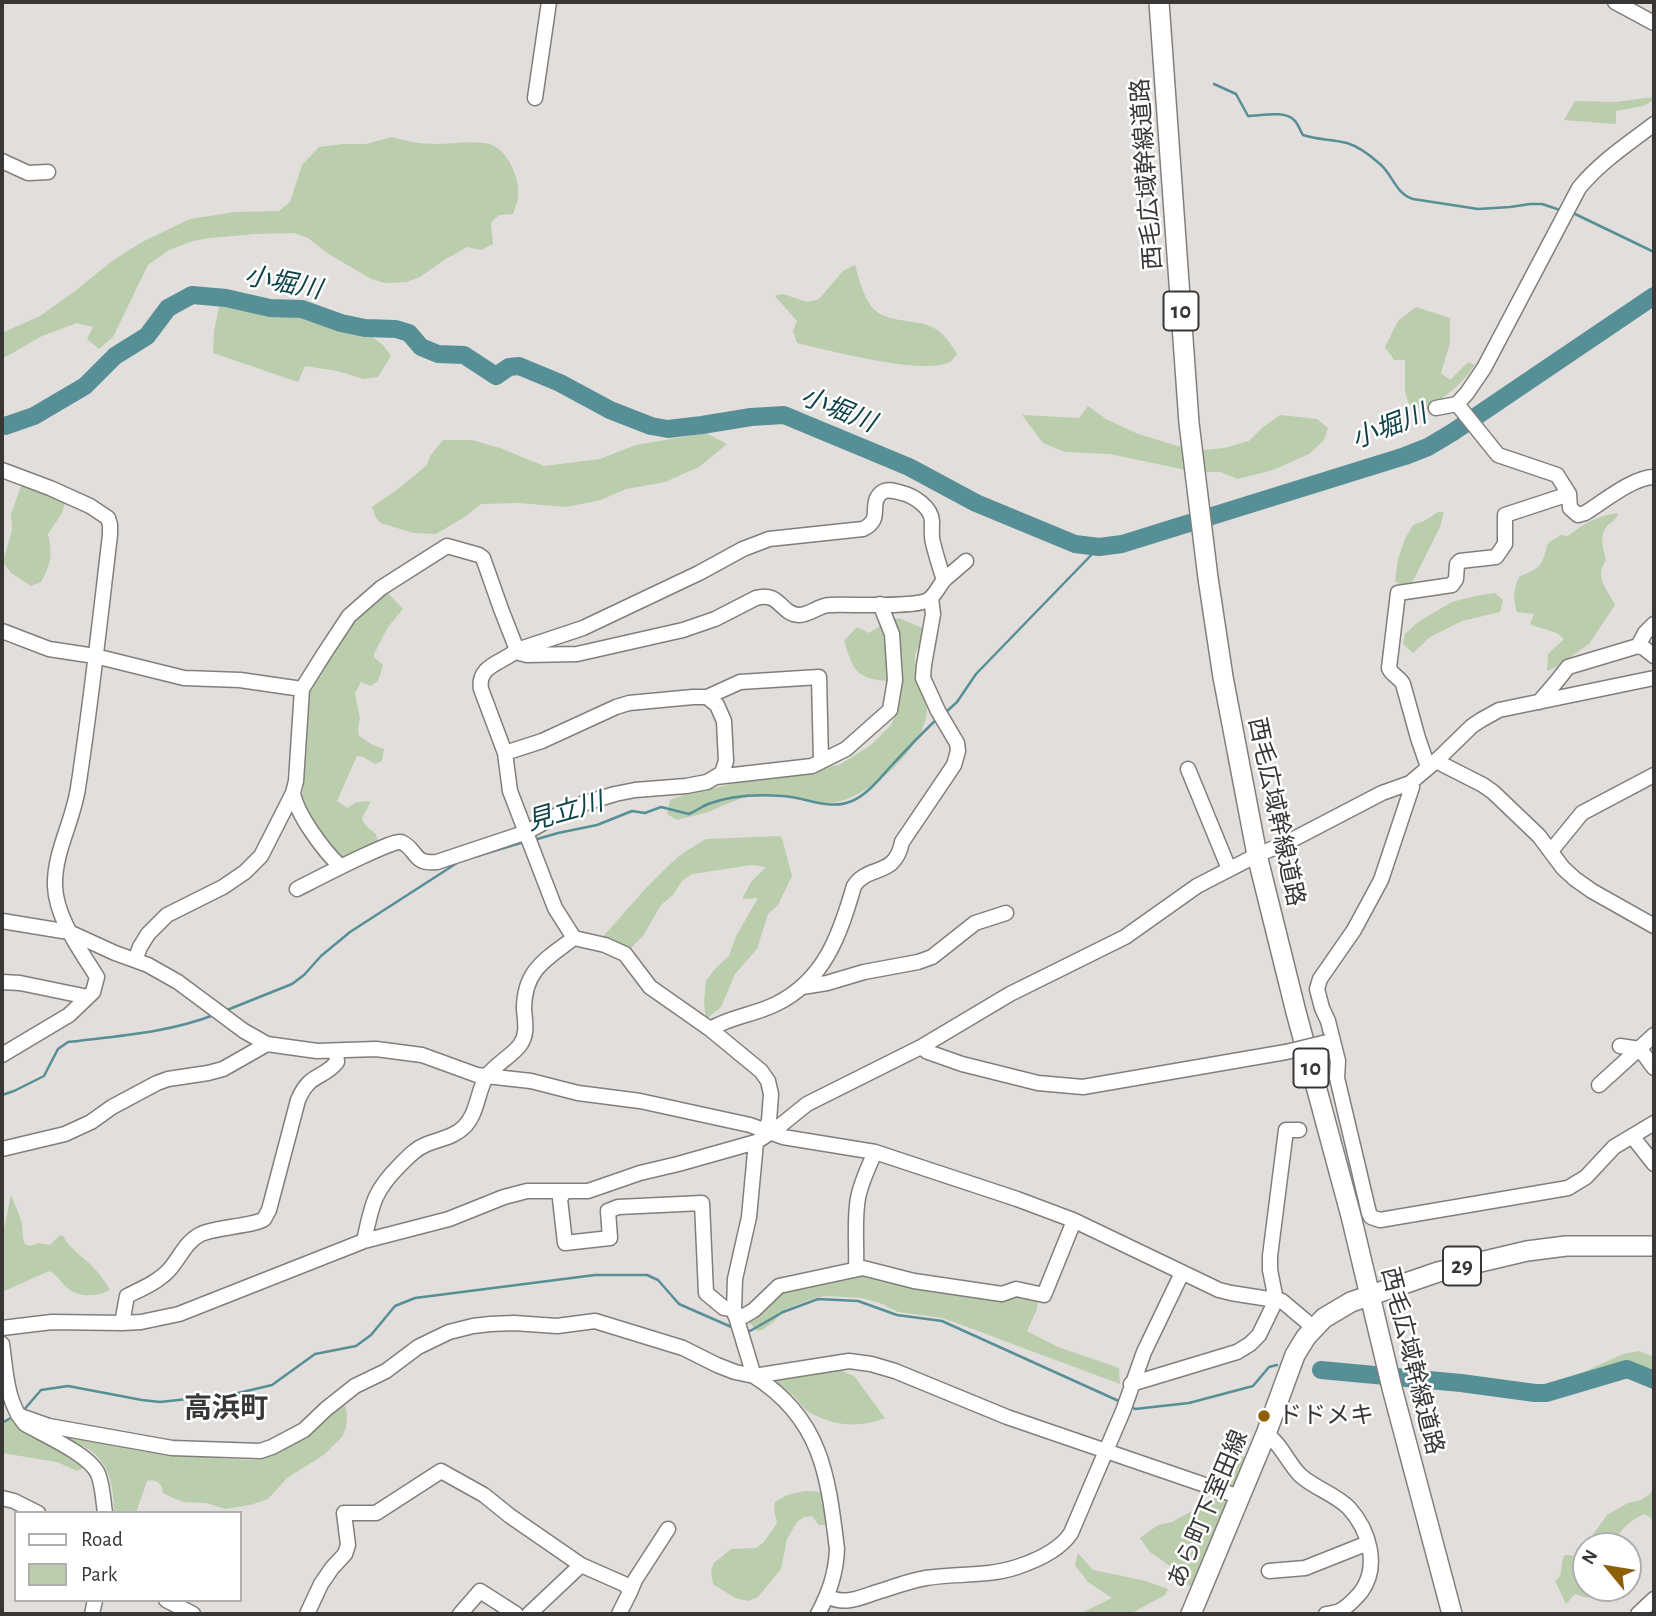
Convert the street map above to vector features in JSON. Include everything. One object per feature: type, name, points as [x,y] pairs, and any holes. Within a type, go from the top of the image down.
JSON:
[{"type":"main road","name":"西毛広域幹線道路","points":[[1159,2],[1189,423],[1223,677],[1257,855],[1452,1614]]},
{"type":"main road","name":"あら町下室田線","points":[[1190,1610],[1240,1497],[1295,1355],[1306,1337],[1332,1312],[1371,1294],[1438,1272],[1527,1251],[1566,1246],[1654,1246]]},
{"type":"street","points":[[535,98],[549,2]]},
{"type":"street","points":[[1615,2],[1654,23]]},
{"type":"street","points":[[1466,415],[1467,393],[1484,368],[1579,188],[1602,163],[1654,124]]},
{"type":"street","points":[[2,161],[28,173],[48,172]]},
{"type":"street","points":[[1436,408],[1466,415],[1498,455],[1557,475],[1569,495],[1570,508],[1578,515],[1634,483],[1654,477]]},
{"type":"street","points":[[2,470],[90,506],[108,518],[110,525],[78,792],[55,871],[55,889],[69,932],[97,977],[93,992],[69,1015],[2,1055]]},
{"type":"street","points":[[754,1376],[735,1312],[735,1279],[769,1121],[771,1094],[765,1076],[710,1029],[650,987],[625,954],[605,945],[574,938],[555,908],[510,790],[505,753],[480,683],[487,668],[517,650],[583,628],[743,549],[769,539],[870,526],[874,520],[877,498],[886,490],[907,494],[927,509],[932,521],[932,540],[944,580]]},
{"type":"street","points":[[1569,495],[1505,515],[1505,544],[1496,557],[1460,561],[1452,585],[1398,593],[1389,668],[1403,684],[1418,738],[1432,764],[1483,785],[1493,792],[1539,836],[1563,868],[1583,885],[1654,926]]},
{"type":"street","points":[[135,960],[148,934],[167,915],[223,887],[245,872],[261,856],[293,793],[296,781],[302,689],[349,616],[381,587],[447,546],[483,558],[517,650],[527,655],[577,653],[606,648],[701,625],[763,596],[774,598],[787,610],[798,615],[825,605],[909,604],[926,601],[944,580],[966,561]]},
{"type":"street","points":[[710,1029],[733,1018],[776,1005],[802,987],[827,958],[836,941],[857,881],[893,862],[900,853],[902,842],[954,765],[957,743],[923,678],[933,614],[930,598]]},
{"type":"street","points":[[716,777],[812,766],[846,748],[890,710],[895,680],[892,634],[880,604]]},
{"type":"street","points":[[1638,646],[1654,624]]},
{"type":"street","points":[[2,631],[49,649],[95,656],[184,678],[240,680],[302,689]]},
{"type":"street","points":[[1539,702],[1568,667],[1638,646],[1654,656]]},
{"type":"street","points":[[505,753],[542,741],[629,703],[707,697],[740,682],[819,677],[821,761]]},
{"type":"street","points":[[2,1328],[52,1322],[122,1323],[179,1314],[364,1241],[449,1219],[488,1202],[518,1193],[589,1191],[764,1135],[807,1104],[921,1047],[1010,994],[1125,937],[1197,886],[1382,793],[1410,783],[1481,720],[1499,710],[1654,678]]},
{"type":"street","points":[[297,889],[396,841],[404,844],[420,860],[431,863],[528,837],[559,814],[615,794],[707,782],[722,773],[726,761],[724,721],[717,705],[707,697]]},
{"type":"street","points":[[1188,769],[1229,869]]},
{"type":"street","points":[[1551,851],[1582,813],[1654,775]]},
{"type":"street","points":[[1410,783],[1412,787],[1381,880],[1354,930],[1320,979],[1317,989],[1328,1021],[1329,1041],[1338,1061],[1337,1078],[1369,1213],[1376,1220],[1393,1218],[1568,1188],[1579,1182],[1614,1147],[1654,1123]]},
{"type":"street","points":[[293,793],[295,802],[314,834],[340,866]]},
{"type":"street","points":[[802,987],[932,957],[975,923],[1006,913]]},
{"type":"street","points":[[2,921],[69,932],[162,972],[244,1031],[267,1044],[317,1051],[376,1049],[422,1055],[486,1076],[531,1081],[578,1093],[640,1101],[750,1125],[764,1135],[875,1152],[1017,1199],[1074,1221],[1219,1290],[1282,1301],[1314,1328]]},
{"type":"street","points":[[364,1241],[377,1192],[391,1174],[413,1152],[456,1134],[471,1117],[486,1076],[512,1055],[524,1039],[524,1006],[532,974],[540,964],[574,938]]},
{"type":"street","points":[[2,982],[20,983],[88,997]]},
{"type":"street","points":[[1599,1085],[1654,1035]]},
{"type":"street","points":[[921,1047],[962,1064],[1038,1083],[1083,1087],[1286,1052],[1329,1041]]},
{"type":"street","points":[[2,1149],[65,1134],[91,1122],[111,1107],[157,1083],[223,1069],[267,1044]]},
{"type":"street","points":[[1620,1046],[1640,1049],[1654,1068]]},
{"type":"street","points":[[122,1323],[127,1297],[161,1277],[187,1244],[197,1236],[210,1230],[265,1218],[303,1087],[310,1080],[331,1069],[337,1062],[336,1051]]},
{"type":"street","points":[[1131,1384],[1244,1349],[1259,1335],[1276,1300],[1270,1256],[1286,1130],[1299,1130]]},
{"type":"street","points":[[1632,1136],[1654,1164]]},
{"type":"street","points":[[856,1269],[858,1195],[875,1152]]},
{"type":"street","points":[[564,1192],[560,1199],[565,1243],[610,1238],[608,1211],[618,1207],[702,1203],[706,1293],[724,1308],[744,1316],[779,1286],[856,1269],[872,1269],[914,1281],[1002,1294],[1016,1289],[1044,1295],[1074,1221]]},
{"type":"street","points":[[827,1597],[836,1601],[852,1600],[909,1581],[1007,1570],[1038,1558],[1061,1545],[1069,1535],[1144,1352],[1182,1273]]},
{"type":"street","points":[[18,1415],[49,1426],[172,1448],[260,1451],[304,1430],[355,1385],[386,1371],[426,1342],[449,1332],[490,1324],[557,1326],[595,1321],[683,1348],[735,1372],[754,1376],[797,1414],[817,1447],[821,1460],[831,1498],[838,1549],[835,1573],[818,1614]]},
{"type":"street","points":[[2,1344],[9,1395],[18,1415],[25,1424],[84,1457],[98,1472],[103,1490],[104,1511]]},
{"type":"street","points":[[754,1376],[849,1361],[872,1364],[1007,1417],[1240,1497]]},
{"type":"street","points":[[1266,1433],[1300,1475],[1347,1506],[1360,1522],[1368,1544],[1371,1569],[1367,1582],[1354,1601],[1342,1610],[1326,1614]]},
{"type":"street","points":[[307,1614],[321,1584],[345,1554],[348,1545],[344,1513],[376,1513],[441,1471],[484,1496],[581,1565],[624,1584],[630,1592]]},
{"type":"street","points":[[2,1498],[34,1511]]},
{"type":"street","points":[[619,1614],[635,1580],[668,1529]]},
{"type":"street","points":[[1269,1571],[1305,1569],[1368,1544]]},
{"type":"street","points":[[529,1614],[581,1565]]},
{"type":"street","points":[[460,1614],[480,1591],[516,1614]]},
{"type":"street","points":[[1638,1614],[1654,1599]]},
{"type":"street","points":[[170,1602],[194,1614]]},
{"type":"green space","points":[[1654,97],[1654,100],[1643,106],[1616,111],[1616,124],[1564,120],[1575,101],[1616,102]]},
{"type":"green space","points":[[392,137],[429,144],[483,143],[502,152],[515,174],[518,198],[513,214],[499,215],[491,223],[493,244],[481,250],[467,247],[420,277],[407,282],[385,283],[371,279],[327,253],[308,238],[294,233],[193,241],[169,250],[148,265],[113,337],[99,349],[87,339],[93,327],[77,323],[42,336],[2,359],[2,333],[40,316],[112,261],[142,242],[190,219],[235,212],[279,211],[290,202],[302,165],[319,147],[366,144]]},
{"type":"green space","points":[[855,265],[871,306],[883,316],[936,329],[957,354],[950,362],[919,366],[898,364],[797,343],[793,331],[797,321],[775,296],[783,294],[807,302],[819,299],[844,270]]},
{"type":"green space","points":[[220,302],[267,313],[299,315],[368,334],[383,345],[391,356],[378,377],[364,379],[305,366],[298,382],[213,353]]},
{"type":"green space","points":[[1416,307],[1450,318],[1450,343],[1441,373],[1450,380],[1468,362],[1475,365],[1459,384],[1426,411],[1409,405],[1405,391],[1405,360],[1394,360],[1385,347],[1398,321]]},
{"type":"green space","points":[[1088,406],[1106,419],[1138,434],[1194,451],[1224,448],[1249,441],[1280,415],[1317,419],[1328,428],[1324,440],[1309,454],[1273,470],[1238,479],[1220,472],[1195,472],[1110,454],[1065,452],[1043,443],[1022,415],[1079,418]]},
{"type":"green space","points":[[706,433],[727,444],[699,467],[665,482],[626,489],[601,500],[566,507],[519,503],[481,504],[436,534],[413,533],[381,523],[372,507],[427,465],[430,456],[443,440],[472,440],[544,466],[600,459],[636,445]]},
{"type":"green space","points":[[22,484],[65,503],[62,513],[48,534],[51,554],[47,570],[41,582],[31,586],[11,573],[3,562],[12,530],[11,514]]},
{"type":"green space","points":[[1438,512],[1444,512],[1440,527],[1411,585],[1402,586],[1395,581],[1398,559],[1405,539],[1413,525]]},
{"type":"green space","points":[[1618,513],[1603,534],[1606,560],[1601,572],[1603,583],[1615,605],[1589,644],[1547,671],[1548,654],[1564,639],[1557,633],[1530,624],[1534,614],[1517,612],[1514,594],[1518,580],[1520,576],[1540,565],[1548,543],[1561,535],[1568,536],[1592,521]]},
{"type":"green space","points":[[387,592],[403,609],[388,627],[374,654],[383,665],[378,681],[371,686],[361,682],[355,693],[360,719],[359,736],[384,749],[382,761],[375,764],[357,756],[337,801],[347,808],[357,802],[371,801],[362,818],[376,834],[378,842],[374,847],[346,861],[332,854],[301,800],[305,753],[305,693],[356,617]]},
{"type":"green space","points":[[1495,593],[1503,600],[1500,612],[1462,621],[1430,637],[1413,653],[1403,644],[1405,634],[1418,622],[1452,602]]},
{"type":"green space","points":[[899,618],[927,630],[915,654],[927,708],[925,723],[906,754],[876,783],[844,800],[829,803],[792,797],[749,797],[677,820],[667,814],[670,800],[684,795],[839,765],[871,745],[892,724],[900,700],[902,663],[898,647],[895,667],[887,681],[877,680],[857,671],[844,641],[857,627],[869,633],[889,620]]},
{"type":"green space","points":[[780,836],[792,876],[778,905],[768,914],[757,949],[735,974],[721,1007],[706,1019],[706,981],[729,956],[736,936],[758,898],[742,899],[751,882],[766,867],[752,865],[692,874],[682,881],[673,895],[661,905],[643,936],[628,951],[601,939],[669,865],[706,839]]},
{"type":"green space","points":[[11,1195],[21,1222],[25,1244],[50,1245],[60,1235],[63,1236],[97,1271],[110,1290],[82,1295],[71,1291],[49,1271],[2,1292],[2,1234]]},
{"type":"green space","points":[[854,1272],[876,1280],[911,1287],[1030,1297],[1038,1300],[1027,1331],[1058,1347],[1119,1368],[1120,1384],[943,1318],[898,1312],[861,1298],[814,1298],[786,1309],[762,1330],[757,1331],[748,1321],[796,1282]]},
{"type":"green space","points":[[1639,1351],[1654,1357],[1654,1387],[1621,1376],[1566,1389],[1564,1387],[1566,1380],[1623,1354]]},
{"type":"green space","points":[[837,1369],[854,1376],[885,1418],[865,1424],[844,1424],[824,1419],[805,1409],[794,1396],[772,1379]]},
{"type":"green space","points":[[344,1400],[346,1428],[342,1437],[325,1454],[287,1478],[268,1499],[225,1509],[173,1498],[163,1493],[158,1483],[150,1480],[147,1481],[137,1511],[114,1511],[112,1486],[101,1461],[88,1449],[61,1435],[98,1440],[138,1451],[225,1459],[258,1460],[275,1453]]},
{"type":"green space","points":[[15,1419],[82,1464],[83,1468],[77,1471],[57,1462],[2,1453],[2,1421]]},
{"type":"green space","points":[[1247,1456],[1196,1587],[1187,1585],[1183,1575],[1150,1552],[1140,1538],[1158,1525],[1172,1522],[1216,1498],[1225,1488],[1230,1463]]},
{"type":"green space","points":[[1654,1482],[1654,1520],[1645,1514],[1621,1532],[1595,1532],[1607,1515],[1651,1493]]},
{"type":"green space","points":[[805,1491],[824,1492],[828,1519],[825,1525],[819,1525],[812,1516],[797,1522],[787,1539],[781,1569],[758,1597],[748,1601],[735,1598],[713,1584],[711,1570],[714,1563],[731,1549],[756,1548],[764,1542],[777,1523],[775,1502],[787,1495]]},
{"type":"green space","points":[[1078,1553],[1093,1570],[1146,1581],[1168,1589],[1165,1595],[1130,1614],[1079,1614],[1112,1598],[1088,1582],[1075,1565]]},
{"type":"green space","points":[[1565,1555],[1572,1556],[1572,1597],[1566,1604],[1555,1581],[1560,1576]]},
{"type":"waterway","points":[[1214,84],[1236,94],[1248,116],[1285,115],[1295,121],[1303,135],[1347,143],[1359,149],[1380,164],[1402,193],[1413,199],[1478,209],[1542,204],[1560,210]]},
{"type":"waterway","points":[[1573,213],[1654,252]]},
{"type":"waterway","name":"小堀川","points":[[2,425],[34,416],[85,386],[115,356],[147,336],[168,308],[192,295],[226,298],[270,308],[302,309],[341,323],[365,328],[396,329],[409,333],[421,347],[438,354],[464,355],[496,376],[509,367],[519,366],[560,383],[610,410],[651,426],[668,429],[784,415],[909,467],[976,503],[1075,544],[1099,547],[1122,544],[1428,447],[1654,296]]},
{"type":"waterway","name":"見立川","points":[[945,713],[957,702],[976,674],[1099,547]]},
{"type":"waterway","name":"見立川","points":[[534,840],[597,825],[632,811],[645,813],[661,807],[689,814],[708,804],[735,797],[774,795],[826,804],[844,804],[869,790],[937,719]]},
{"type":"waterway","name":"見立川","points":[[474,857],[524,842]]},
{"type":"waterway","name":"見立川","points":[[227,1010],[292,984],[350,932],[457,863]]},
{"type":"waterway","name":"見立川","points":[[2,1095],[44,1076],[58,1049],[68,1042],[160,1030],[214,1015]]},
{"type":"waterway","points":[[23,1411],[41,1390],[68,1386],[160,1402],[234,1394],[272,1385],[315,1354],[356,1346],[371,1335],[395,1306],[415,1298],[595,1275],[647,1275],[658,1280],[679,1304],[736,1329]]},
{"type":"waterway","points":[[746,1330],[750,1331],[783,1312],[818,1299],[858,1301],[897,1315],[942,1321],[1121,1402]]},
{"type":"waterway","points":[[1130,1406],[1135,1409],[1189,1403],[1253,1386],[1269,1367],[1277,1365]]},
{"type":"waterway","points":[[1321,1370],[1535,1393],[1546,1393],[1627,1369],[1654,1380]]},
{"type":"waterway","points":[[2,1423],[14,1416]]},
{"type":"place","name":"ドドメキ","points":[[1264,1416]]},
{"type":"district","name":"高浜町","points":[[226,1409]]}]
